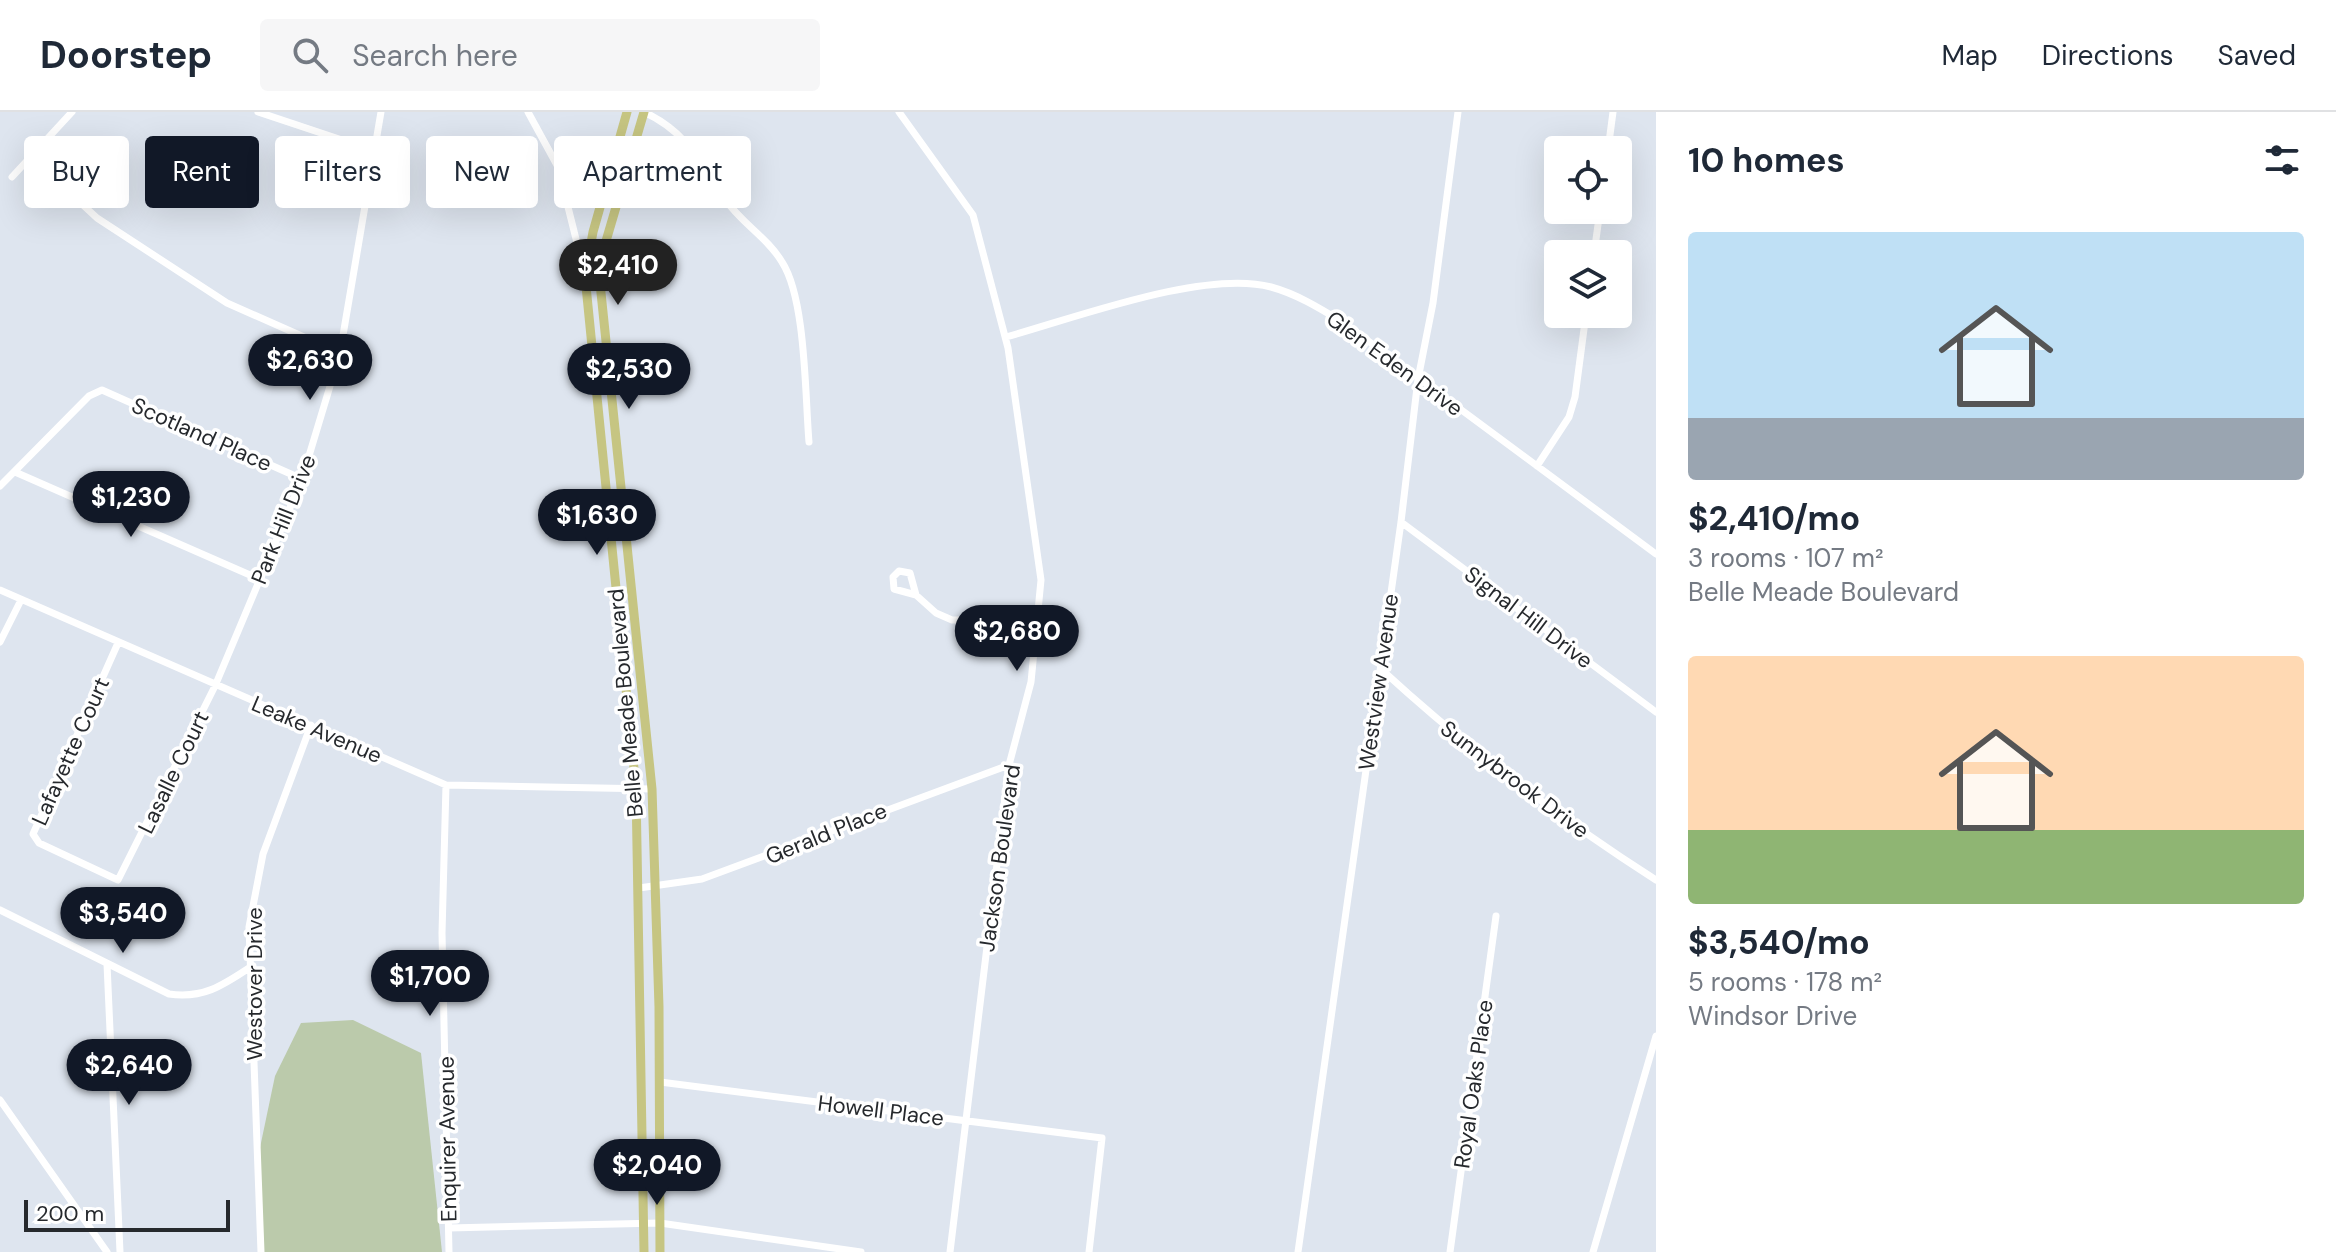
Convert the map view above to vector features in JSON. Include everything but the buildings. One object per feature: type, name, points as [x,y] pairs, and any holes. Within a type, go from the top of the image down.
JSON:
[{"type":"main road","name":"Belle Meade Boulevard","points":[[620,136],[627,112]]},
{"type":"main road","name":"Belle Meade Boulevard","points":[[636,136],[644,112]]},
{"type":"main road","name":"Belle Meade Boulevard","points":[[600,208],[586,259],[592,366],[636,789],[644,1252]]},
{"type":"main road","name":"Belle Meade Boulevard","points":[[615,208],[601,261],[604,334],[633,582],[652,789],[660,1082],[660,1252]]},
{"type":"main road","points":[[586,259],[601,261]]},
{"type":"main road","points":[[616,583],[633,582]]},
{"type":"main road","points":[[621,631],[637,628]]},
{"type":"main road","points":[[642,1082],[660,1082]]},
{"type":"street","points":[[49,136],[72,112]]},
{"type":"street","points":[[258,112],[330,136]]},
{"type":"street","name":"Park Hill Drive","points":[[377,136],[381,112]]},
{"type":"street","points":[[528,112],[554,161]]},
{"type":"street","points":[[644,112],[664,122],[686,140],[727,203],[784,264],[795,299],[809,442]]},
{"type":"street","name":"Jackson Boulevard","points":[[899,112],[973,215],[1006,337],[1038,537],[1041,614],[1031,682],[1009,765],[950,1252]]},
{"type":"street","name":"Westview Avenue","points":[[1298,1252],[1381,669],[1418,379],[1433,303],[1458,112]]},
{"type":"street","points":[[1610,136],[1613,112]]},
{"type":"street","points":[[12,177],[24,163]]},
{"type":"street","points":[[86,208],[227,303],[340,353]]},
{"type":"street","name":"Park Hill Drive","points":[[215,686],[302,479],[340,353],[365,208]]},
{"type":"street","points":[[569,208],[577,243],[586,259]]},
{"type":"street","name":"Glen Eden Drive","points":[[1006,337],[1200,284],[1236,282],[1272,287],[1315,306],[1656,554]]},
{"type":"street","points":[[1537,466],[1569,417],[1575,397],[1584,328]]},
{"type":"street","name":"Scotland Place","points":[[15,472],[89,396],[102,390],[302,479]]},
{"type":"street","points":[[0,486],[15,472],[259,579]]},
{"type":"street","name":"Signal Hill Drive","points":[[1401,522],[1656,712]]},
{"type":"street","name":"Leake Avenue","points":[[0,590],[446,785],[652,789]]},
{"type":"street","points":[[916,595],[936,613],[952,620],[999,620],[1041,614]]},
{"type":"street","points":[[0,642],[21,600]]},
{"type":"street","name":"Lafayette Court","points":[[118,643],[35,822],[33,834],[39,843],[118,880],[131,858]]},
{"type":"street","name":"Sunnybrook Drive","points":[[1381,669],[1445,727],[1524,791],[1656,880]]},
{"type":"street","name":"Lasalle Court","points":[[131,858],[215,686]]},
{"type":"street","name":"Westover Drive","points":[[261,1252],[249,968],[251,913],[263,854],[311,725]]},
{"type":"street","name":"Gerald Place","points":[[639,888],[695,882],[1009,765]]},
{"type":"street","name":"Enquirer Avenue","points":[[446,785],[442,933],[449,1252]]},
{"type":"street","points":[[0,910],[169,994],[190,997],[216,990],[249,968]]},
{"type":"street","name":"Royal Oaks Place","points":[[1450,1252],[1496,916]]},
{"type":"street","points":[[107,964],[120,1252]]},
{"type":"street","points":[[1593,1252],[1656,1036]]},
{"type":"street","name":"Howell Place","points":[[660,1082],[1102,1138],[1089,1252]]},
{"type":"street","points":[[0,1100],[107,1252]]},
{"type":"street","points":[[449,1228],[660,1223],[861,1252]]},
{"type":"green space","points":[[353,1020],[421,1053],[442,1252],[261,1252],[257,1162],[275,1076],[301,1023]]}]
